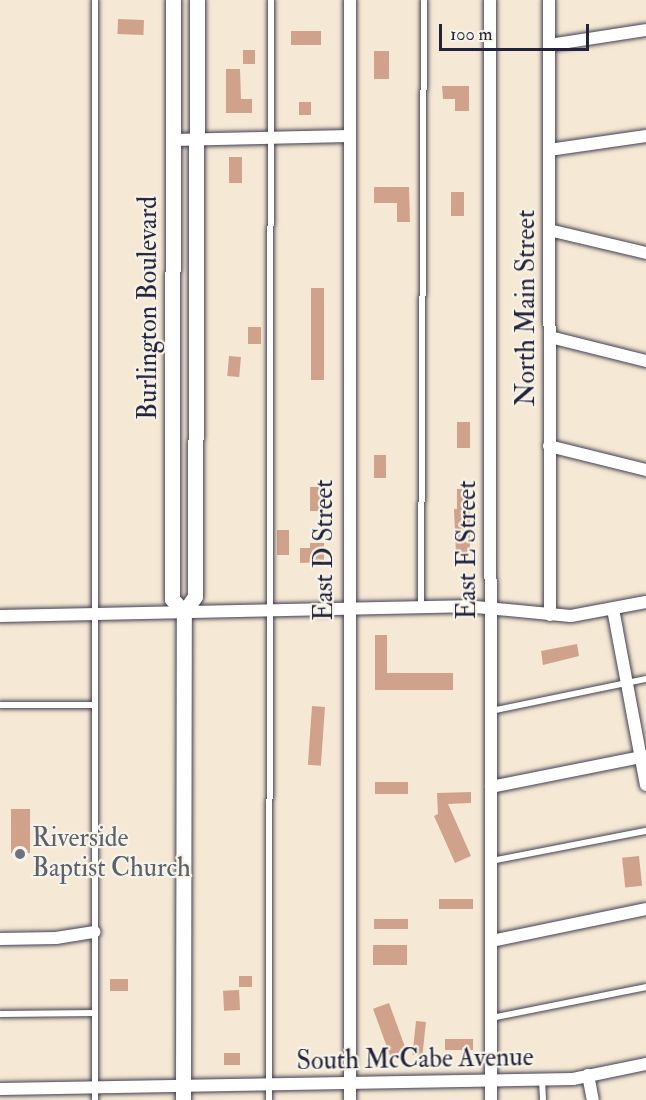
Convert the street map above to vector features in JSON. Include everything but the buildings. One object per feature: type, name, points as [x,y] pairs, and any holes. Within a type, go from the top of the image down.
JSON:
[{"type":"street","name":"Burlington Boulevard","points":[[172,0],[172,599],[184,612]]},
{"type":"street","name":"Burlington Boulevard","points":[[183,1093],[184,612],[195,596],[196,0]]},
{"type":"street","name":"East D Street","points":[[350,0],[347,609],[352,907],[350,1100]]},
{"type":"street","name":"East E Street","points":[[490,0],[491,1100]]},
{"type":"street","name":"North Main Street","points":[[549,0],[550,615]]},
{"type":"street","points":[[549,45],[646,30]]},
{"type":"street","points":[[173,140],[349,136]]},
{"type":"street","points":[[549,150],[646,136]]},
{"type":"street","points":[[549,230],[646,254]]},
{"type":"street","points":[[550,337],[646,361]]},
{"type":"street","points":[[549,446],[646,470]]},
{"type":"street","points":[[0,616],[421,607],[490,607],[571,616],[646,602]]},
{"type":"street","points":[[613,609],[643,757],[646,785]]},
{"type":"street","points":[[491,787],[643,757]]},
{"type":"street","points":[[492,941],[646,909]]},
{"type":"street","points":[[0,939],[56,938],[95,932]]},
{"type":"street","name":"South McCabe Avenue","points":[[0,1089],[95,1094],[183,1093],[270,1086],[491,1082],[588,1076],[646,1064]]},
{"type":"street","points":[[588,1076],[592,1100]]},
{"type":"lane","points":[[95,0],[93,705],[95,1094]]},
{"type":"lane","points":[[270,1100],[271,0]]},
{"type":"lane","points":[[421,607],[424,0]]},
{"type":"lane","points":[[491,711],[646,679]]},
{"type":"lane","points":[[0,705],[93,705]]},
{"type":"lane","points":[[491,861],[646,831]]},
{"type":"lane","points":[[491,1018],[646,987]]},
{"type":"lane","points":[[0,1014],[95,1013]]},
{"type":"lane","points":[[542,1080],[543,1100]]},
{"type":"place","name":"Riverside Baptist Church","points":[[20,854]]}]
